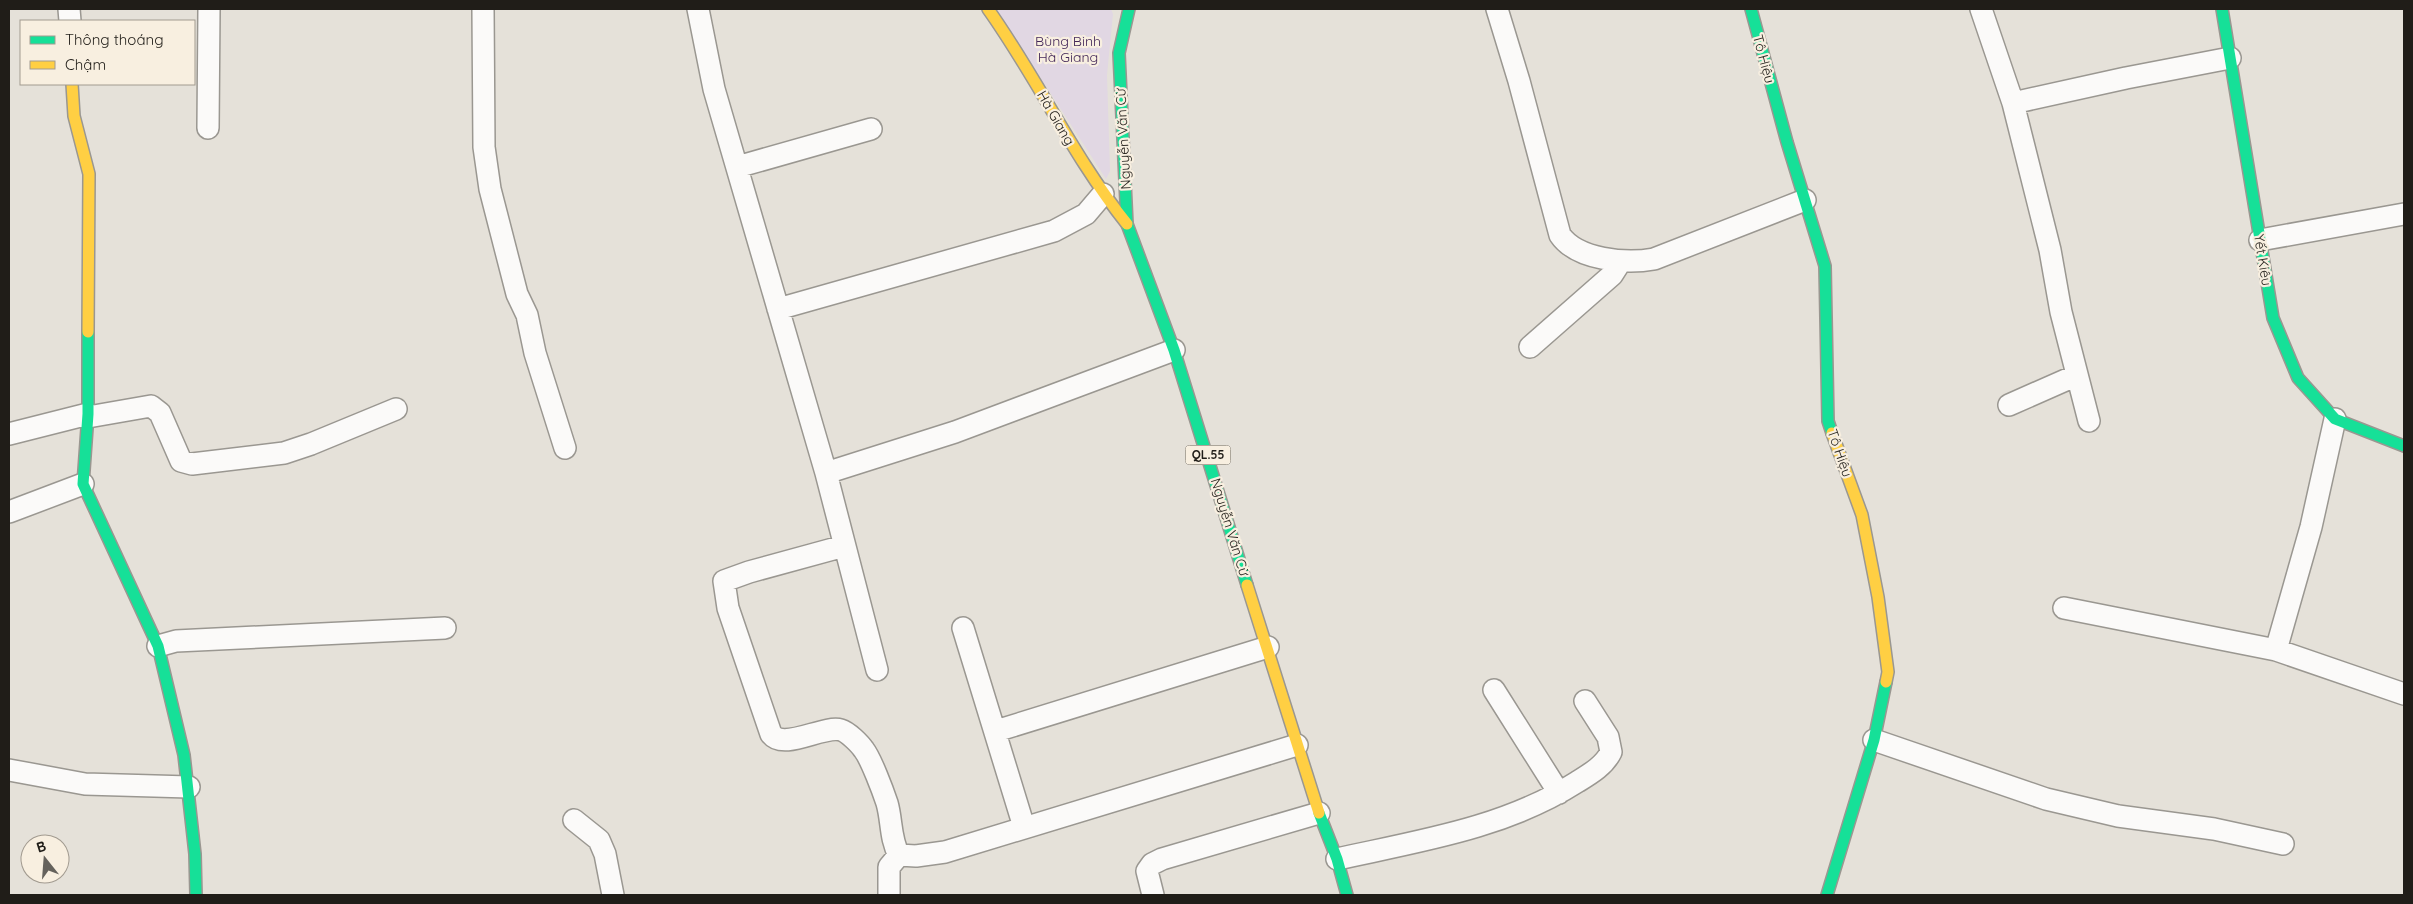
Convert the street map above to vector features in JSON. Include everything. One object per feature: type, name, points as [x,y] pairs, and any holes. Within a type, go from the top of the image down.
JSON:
[{"type":"main road","name":"Hà Giang","points":[[988,9],[1015,47],[1063,132],[1103,194],[1127,224]]},
{"type":"main road","name":"Tô Hiệu","points":[[1751,9],[1825,266],[1828,421],[1862,515],[1888,672],[1874,740],[1827,895]]},
{"type":"main road","name":"Yết Kiêu","points":[[2222,9],[2273,318],[2298,378],[2335,419],[2404,446]]},
{"type":"main road","name":"Nguyễn Văn Cừ","points":[[1127,10],[1119,53],[1127,224],[1174,350],[1268,647],[1318,813],[1337,859],[1348,895]]},
{"type":"main road","points":[[72,85],[74,116],[89,174],[88,416],[83,484],[158,646],[184,755],[189,787],[196,895]]},
{"type":"street","points":[[208,128],[209,9]]},
{"type":"street","points":[[483,9],[484,146],[490,189],[517,294],[527,315],[535,353],[565,448]]},
{"type":"street","points":[[698,9],[714,89],[826,473],[877,670]]},
{"type":"street","points":[[1497,9],[1519,81],[1560,235],[1564,242],[1578,251],[1620,261],[1654,259],[1805,200]]},
{"type":"street","points":[[1981,9],[2014,103],[2050,250],[2061,312],[2089,421]]},
{"type":"street","points":[[2014,103],[2126,78],[2230,58]]},
{"type":"street","points":[[736,167],[871,129]]},
{"type":"street","points":[[778,309],[1054,231],[1086,214],[1103,194]]},
{"type":"street","points":[[2260,240],[2404,214]]},
{"type":"street","points":[[1530,347],[1612,275],[1620,261]]},
{"type":"street","points":[[826,473],[955,432],[1174,350]]},
{"type":"street","points":[[2009,405],[2077,375]]},
{"type":"street","points":[[9,434],[88,416],[151,406],[160,413],[181,460],[192,464],[284,453],[396,409]]},
{"type":"street","points":[[2276,650],[2311,527],[2335,419]]},
{"type":"street","points":[[9,512],[83,484]]},
{"type":"street","points":[[844,546],[724,581],[728,608],[771,734],[778,739],[799,738],[824,731],[840,730],[852,738],[864,750],[887,803],[893,838],[899,855]]},
{"type":"street","points":[[2064,608],[2276,650],[2404,694]]},
{"type":"street","points":[[158,646],[176,641],[446,628]]},
{"type":"street","points":[[963,628],[996,730],[1024,828]]},
{"type":"street","points":[[996,730],[1268,647]]},
{"type":"street","points":[[1494,690],[1559,794]]},
{"type":"street","points":[[1337,859],[1464,831],[1528,808],[1559,794],[1597,769],[1611,752],[1608,737],[1585,701]]},
{"type":"street","points":[[1874,740],[2046,799],[2118,816],[2214,829],[2283,844]]},
{"type":"street","points":[[899,855],[916,856],[945,852],[1297,745]]},
{"type":"street","points":[[9,770],[85,784],[189,787]]},
{"type":"street","points":[[1153,895],[1147,871],[1152,864],[1162,859],[1318,813]]},
{"type":"street","points":[[574,820],[599,840],[605,854],[613,895]]},
{"type":"street","points":[[889,895],[889,867],[899,855]]},
{"type":"green space","name":"Bùng Binh Hà Giang","points":[[996,9],[1111,9],[1113,14],[1107,75],[1110,171],[1106,179]]},
{"type":"traffic: fast","points":[[1129,9],[1119,53],[1127,224],[1174,350],[1247,585]]},
{"type":"traffic: fast","points":[[1751,9],[1787,142],[1825,266],[1828,421],[1832,433]]},
{"type":"traffic: fast","points":[[2222,9],[2273,318],[2298,378],[2335,419],[2404,446]]},
{"type":"traffic: fast","points":[[88,332],[88,414],[83,484],[158,646],[184,755],[195,854],[196,895]]},
{"type":"traffic: fast","points":[[1827,895],[1874,740],[1886,682]]},
{"type":"traffic: fast","points":[[1319,813],[1337,859],[1347,895]]},
{"type":"traffic: slow","points":[[988,9],[1072,145],[1127,224]]},
{"type":"traffic: slow","points":[[72,85],[74,116],[89,174],[88,332]]},
{"type":"traffic: slow","points":[[1832,433],[1862,515],[1878,597],[1888,672],[1886,682]]},
{"type":"traffic: slow","points":[[1247,585],[1319,813]]}]
